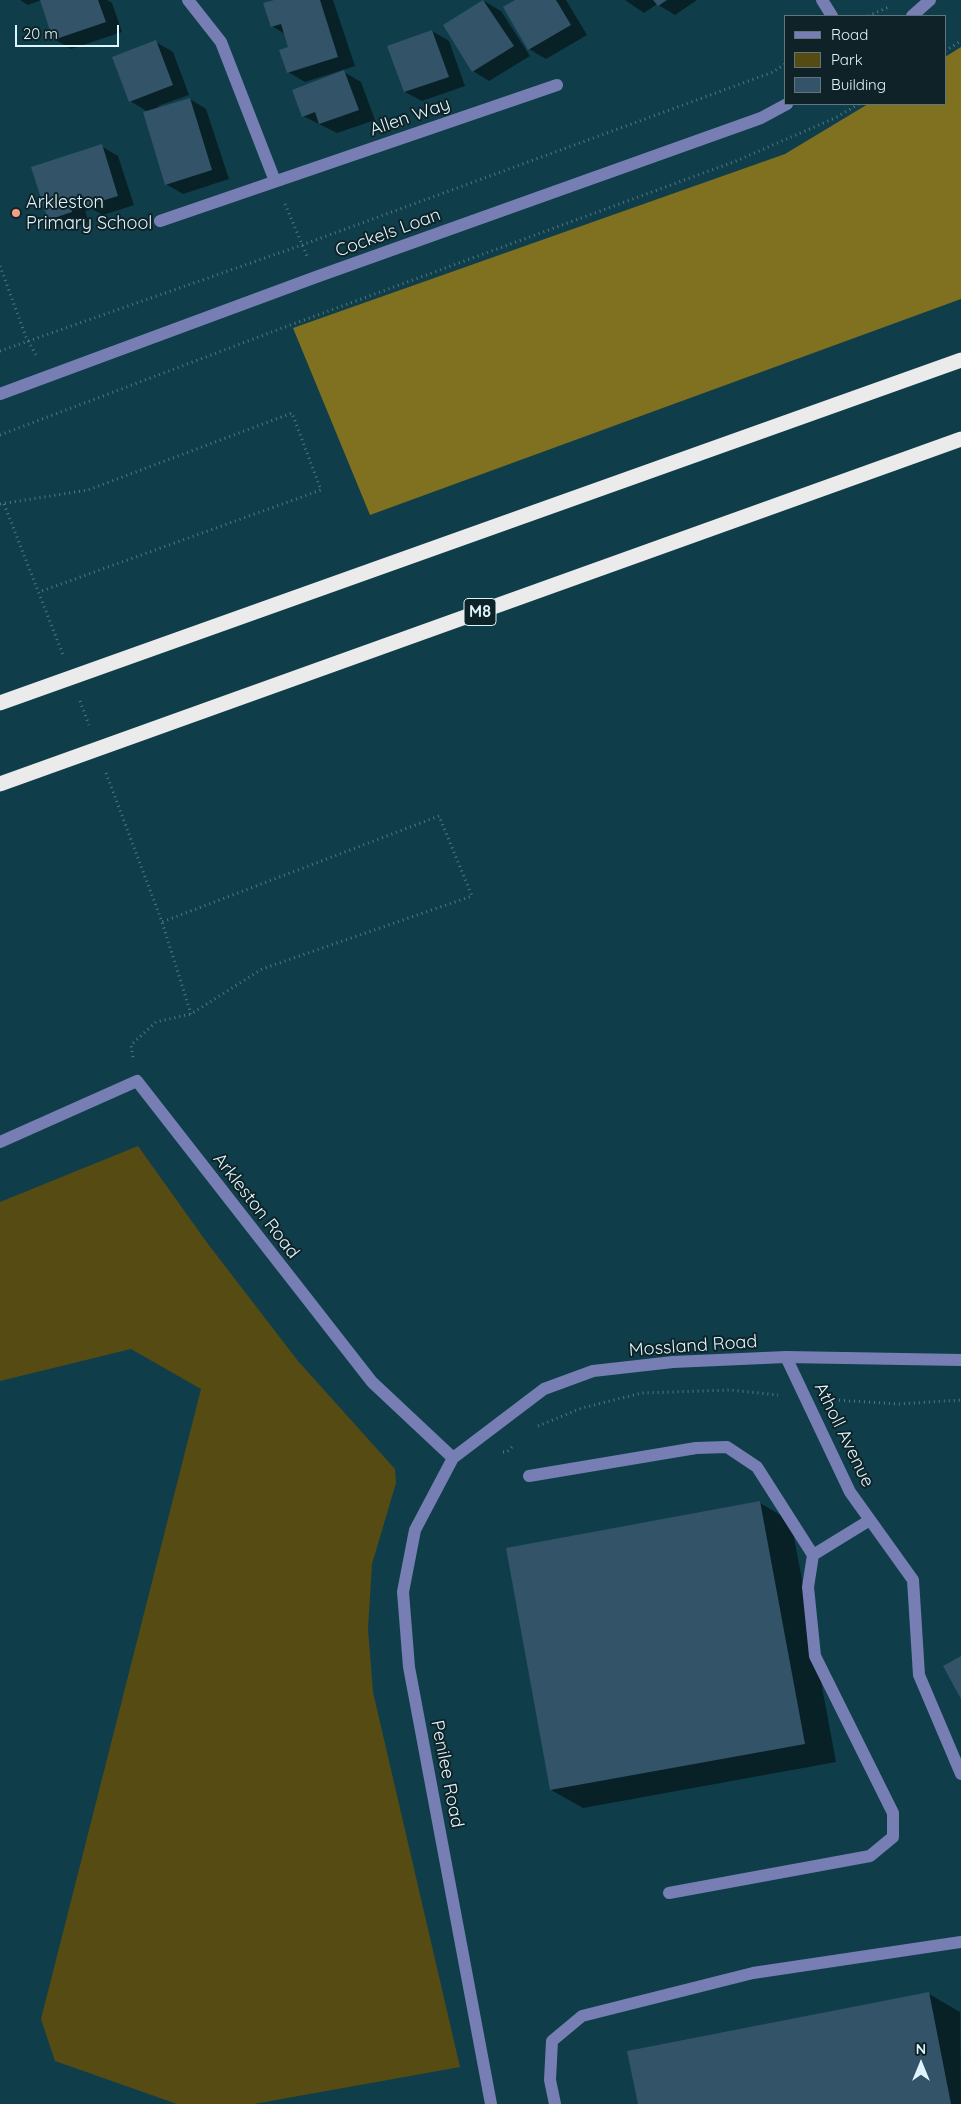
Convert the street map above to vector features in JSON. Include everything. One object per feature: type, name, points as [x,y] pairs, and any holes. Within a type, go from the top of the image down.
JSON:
[{"type":"highway","points":[[0,703],[961,360]]},
{"type":"highway","name":"M8","points":[[0,784],[961,439]]},
{"type":"street","points":[[188,0],[220,42],[274,181]]},
{"type":"street","points":[[822,0],[831,15]]},
{"type":"street","points":[[913,15],[930,0]]},
{"type":"street","name":"Allen Way","points":[[160,221],[558,86]]},
{"type":"street","name":"Cockels Loan","points":[[0,394],[761,118],[785,105]]},
{"type":"street","points":[[0,1142],[137,1081]]},
{"type":"street","name":"Arkleston Road","points":[[137,1081],[372,1382],[453,1458]]},
{"type":"street","name":"Mossland Road","points":[[453,1458],[544,1389],[593,1371],[673,1362],[786,1357],[961,1360]]},
{"type":"street","name":"Atholl Avenue","points":[[786,1357],[850,1492],[913,1580],[919,1675],[961,1774]]},
{"type":"street","points":[[529,1476],[696,1448],[727,1447],[756,1466],[813,1555],[808,1587],[815,1656],[894,1813],[894,1837],[870,1856],[669,1893]]},
{"type":"street","name":"Penilee Road","points":[[453,1458],[415,1530],[403,1592],[409,1667],[491,2104]]},
{"type":"street","points":[[813,1555],[870,1520]]},
{"type":"street","points":[[555,2104],[550,2080],[552,2041],[582,2016],[753,1973],[961,1942]]},
{"type":"path","points":[[870,15],[891,6],[898,0]]},
{"type":"path","points":[[946,50],[961,41]]},
{"type":"path","points":[[0,351],[302,244],[773,72],[784,65]]},
{"type":"path","points":[[0,435],[277,330],[736,161],[835,118],[857,105]]},
{"type":"path","points":[[274,181],[316,278]]},
{"type":"path","points":[[0,266],[28,340],[48,376]]},
{"type":"path","points":[[292,413],[321,490],[39,592],[2,504],[88,490],[292,413]]},
{"type":"path","points":[[137,1081],[131,1045],[156,1022],[191,1014],[262,969],[472,896],[439,816],[162,922],[191,1014]]},
{"type":"path","points":[[537,1427],[582,1408],[642,1393],[730,1390],[806,1399],[899,1404],[961,1400]]},
{"type":"path","points":[[498,1453],[507,1452],[514,1445]]},
{"type":"green space","points":[[138,1146],[208,1244],[298,1361],[395,1469],[396,1483],[372,1564],[368,1629],[373,1692],[460,2067],[254,2104],[177,2104],[55,2061],[41,2019],[201,1389],[131,1349],[0,1381],[0,1202]]},
{"type":"shaded area","points":[[961,47],[961,299],[370,515],[293,328],[785,154],[866,105],[946,105],[946,56]]},
{"type":"building","points":[[40,0],[98,0],[106,22],[53,40]]},
{"type":"building","points":[[274,0],[320,0],[338,57],[287,73],[279,50],[288,47],[281,24],[271,27],[263,3]]},
{"type":"building","points":[[483,0],[514,46],[472,72],[443,25]]},
{"type":"building","points":[[515,0],[556,0],[571,25],[528,50],[503,7]]},
{"type":"building","points":[[653,0],[667,0],[658,6]]},
{"type":"building","points":[[432,30],[449,77],[404,92],[387,46]]},
{"type":"building","points":[[156,40],[173,85],[129,102],[112,57]]},
{"type":"building","points":[[344,70],[359,110],[319,124],[315,112],[302,117],[292,90]]},
{"type":"building","points":[[190,98],[212,170],[165,185],[143,112]]},
{"type":"building","points":[[102,144],[118,196],[85,206],[82,197],[69,201],[72,212],[48,220],[31,167]]},
{"type":"building","points":[[760,1501],[805,1744],[550,1790],[506,1548]]},
{"type":"building","points":[[961,1656],[961,1699],[943,1666]]},
{"type":"building","points":[[929,1992],[951,2104],[638,2104],[627,2051]]},
{"type":"place","name":"Arkleston Primary School","points":[[16,213]]}]
